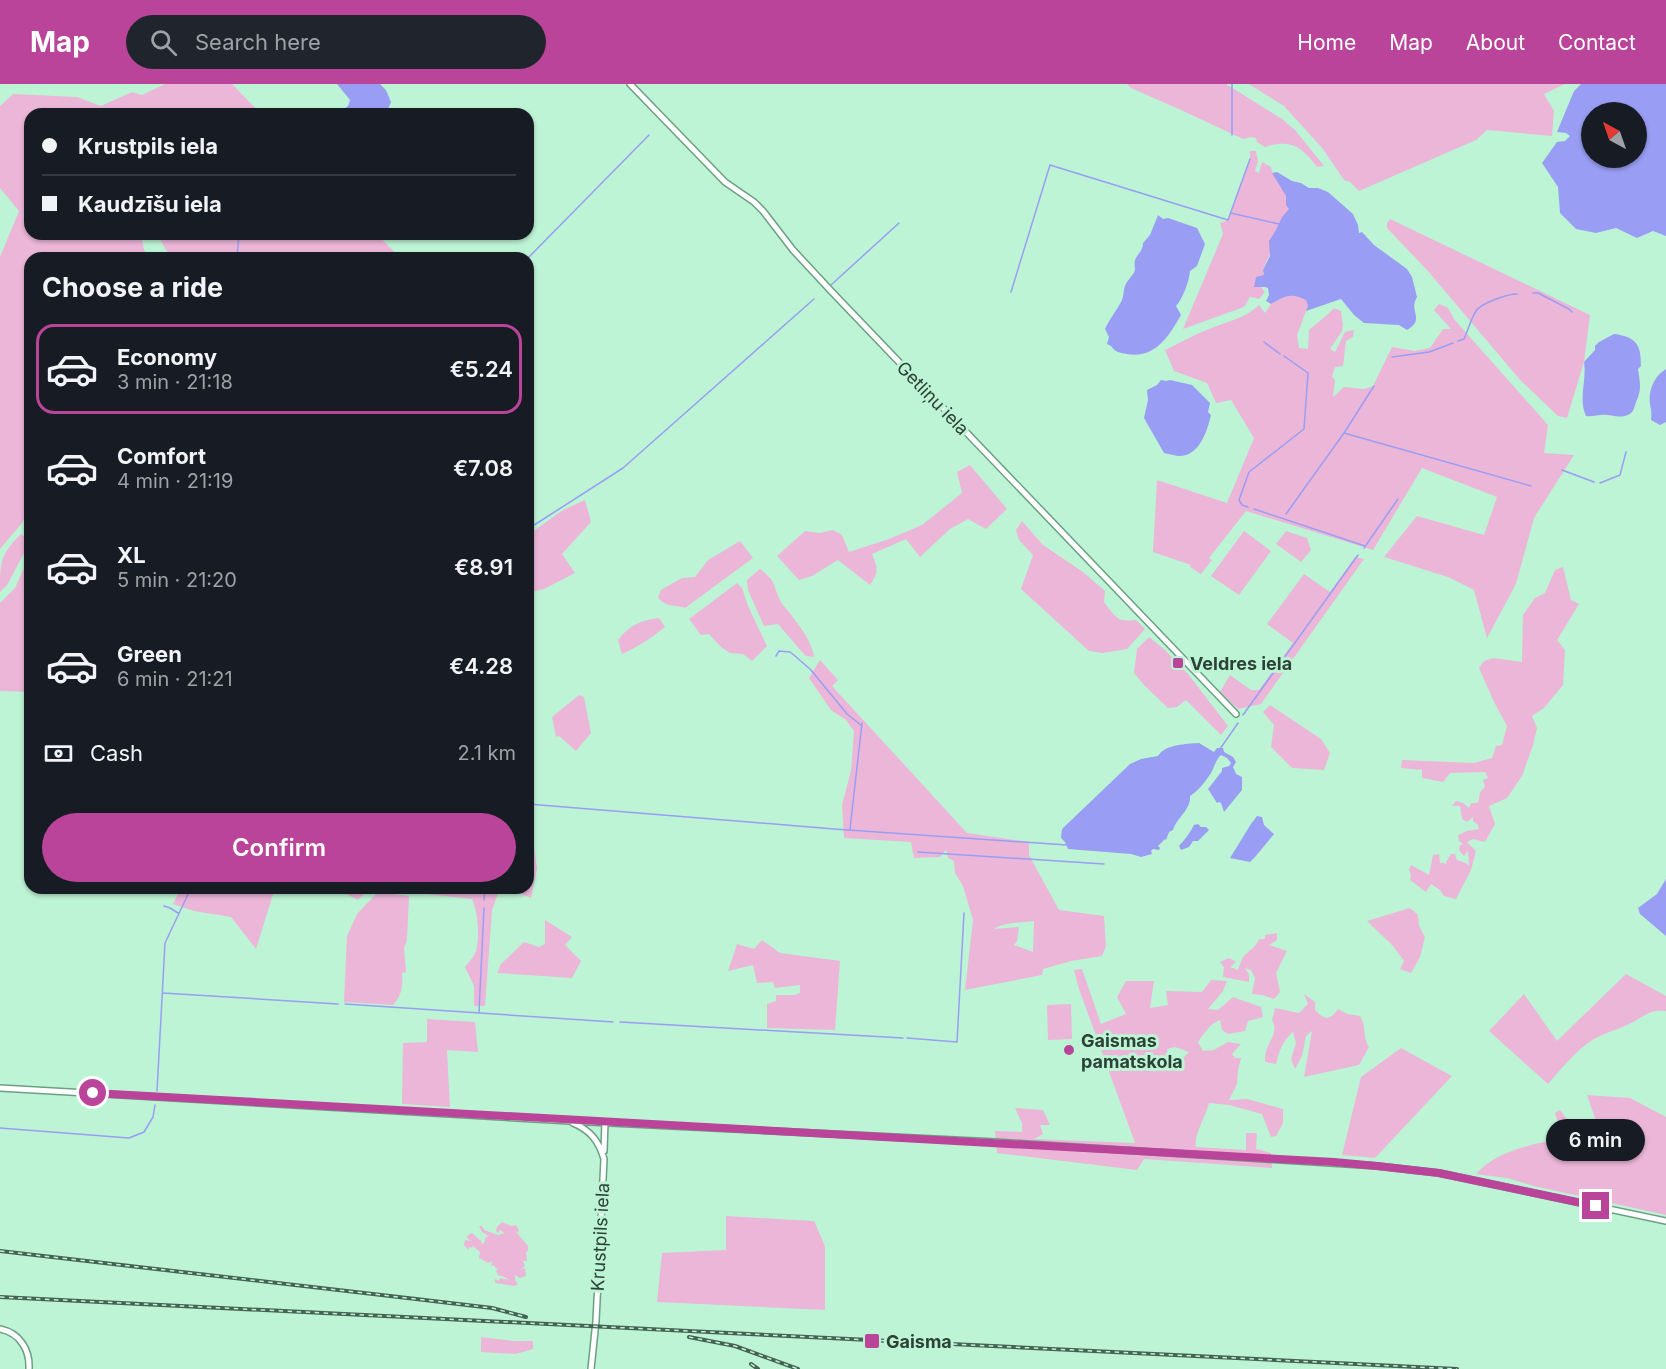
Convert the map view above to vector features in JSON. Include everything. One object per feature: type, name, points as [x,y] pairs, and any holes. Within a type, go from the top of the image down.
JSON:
[{"type":"street","name":"Getliņu iela","points":[[630,84],[725,182],[763,211],[793,250],[832,292],[1236,714]]},
{"type":"street","points":[[0,1088],[978,1141],[1377,1166],[1439,1173],[1666,1221]]},
{"type":"street","name":"Krustpils iela","points":[[569,1120],[584,1127],[593,1136],[600,1146],[604,1159],[596,1321],[591,1369]]},
{"type":"street","points":[[604,1159],[605,1122]]},
{"type":"street","points":[[0,1329],[18,1338],[27,1351],[29,1369]]},
{"type":"shaded area","points":[[165,84],[232,84],[255,108],[24,108],[24,240],[142,240],[146,252],[24,252],[24,519],[0,549],[0,257],[19,211],[0,188],[0,106],[13,94],[77,97],[101,106],[132,92],[142,95]]},
{"type":"shaded area","points":[[1127,84],[1226,84],[1282,119],[1295,130],[1324,166],[1317,167],[1306,154],[1295,146],[1282,144],[1265,147],[1257,142],[1256,138],[1243,139],[1131,88]]},
{"type":"shaded area","points":[[1249,84],[1565,84],[1544,94],[1554,111],[1552,136],[1487,130],[1476,140],[1359,191],[1350,182],[1344,180],[1323,149],[1284,106]]},
{"type":"shaded area","points":[[1250,151],[1256,151],[1258,161],[1255,171],[1259,173],[1262,162],[1271,167],[1285,194],[1289,209],[1263,270],[1264,275],[1254,287],[1261,287],[1265,292],[1259,299],[1250,297],[1244,307],[1183,329],[1223,234],[1220,223],[1228,220],[1250,159]]},
{"type":"shaded area","points":[[1390,219],[1590,315],[1584,362],[1567,418],[1558,416],[1521,381],[1427,270],[1387,228]]},
{"type":"shaded area","points":[[160,240],[383,240],[394,252],[168,252]]},
{"type":"shaded area","points":[[1287,295],[1306,299],[1308,306],[1297,335],[1299,348],[1308,349],[1309,330],[1334,308],[1341,311],[1343,325],[1342,331],[1330,349],[1335,352],[1345,332],[1354,330],[1353,337],[1346,341],[1343,366],[1335,367],[1332,376],[1335,380],[1333,397],[1344,387],[1364,389],[1373,386],[1392,347],[1415,351],[1430,348],[1443,329],[1451,329],[1434,310],[1439,304],[1448,308],[1454,319],[1548,425],[1544,453],[1574,455],[1534,518],[1516,584],[1487,638],[1474,590],[1448,577],[1384,557],[1417,516],[1484,535],[1497,497],[1422,468],[1373,550],[1246,511],[1209,558],[1212,560],[1201,574],[1190,567],[1191,565],[1153,552],[1157,480],[1227,503],[1254,438],[1231,400],[1216,403],[1207,383],[1174,371],[1165,350],[1244,315],[1259,305],[1265,313],[1271,304]]},
{"type":"shaded area","points":[[970,465],[1007,509],[986,529],[968,519],[950,529],[920,557],[906,539],[872,554],[877,570],[870,585],[838,560],[812,576],[799,580],[777,556],[805,531],[820,533],[833,530],[842,535],[849,552],[922,525],[962,493],[957,472]]},
{"type":"shaded area","points":[[585,500],[591,522],[562,554],[575,573],[544,589],[534,592],[534,531],[563,510]]},
{"type":"shaded area","points":[[1022,521],[1043,545],[1083,572],[1105,591],[1104,602],[1117,617],[1136,620],[1145,629],[1127,649],[1103,653],[1089,651],[1021,589],[1033,555],[1019,540],[1016,530]]},
{"type":"shaded area","points":[[1244,531],[1271,551],[1239,595],[1211,576]]},
{"type":"shaded area","points":[[1286,531],[1307,538],[1311,550],[1301,562],[1276,544]]},
{"type":"shaded area","points":[[21,534],[24,536],[24,553],[7,585],[0,592],[0,573],[5,554]]},
{"type":"shaded area","points":[[740,541],[753,558],[685,608],[667,604],[658,597],[661,590],[682,578],[695,577],[708,560]]},
{"type":"shaded area","points":[[1355,557],[1364,559],[1261,704],[1238,709],[1220,692],[1230,675],[1251,690],[1259,690],[1293,643],[1267,624],[1304,574],[1330,592]]},
{"type":"shaded area","points":[[1563,567],[1571,600],[1579,604],[1557,640],[1565,650],[1563,685],[1544,708],[1532,716],[1537,728],[1522,776],[1507,798],[1489,806],[1495,824],[1485,842],[1473,839],[1467,842],[1476,851],[1471,870],[1456,899],[1444,896],[1431,884],[1426,892],[1410,880],[1411,865],[1429,875],[1433,855],[1439,854],[1440,863],[1446,865],[1451,854],[1455,854],[1457,860],[1469,866],[1468,851],[1464,856],[1459,850],[1460,845],[1463,844],[1459,841],[1458,835],[1479,829],[1478,825],[1473,821],[1473,817],[1467,822],[1462,819],[1460,806],[1452,806],[1456,801],[1469,808],[1471,803],[1477,803],[1480,792],[1485,787],[1483,780],[1488,778],[1485,772],[1450,773],[1443,782],[1422,778],[1422,770],[1401,768],[1402,760],[1474,763],[1492,758],[1496,746],[1502,745],[1507,726],[1479,668],[1484,661],[1494,658],[1522,662],[1523,615],[1535,598],[1545,593],[1555,570]]},
{"type":"shaded area","points":[[24,568],[24,692],[0,691],[0,603],[15,588]]},
{"type":"shaded area","points":[[760,569],[771,579],[781,602],[806,637],[814,657],[806,656],[778,624],[764,626],[748,590],[747,580]]},
{"type":"shaded area","points":[[737,583],[742,588],[767,646],[752,661],[743,654],[730,653],[709,634],[701,635],[689,619]]},
{"type":"shaded area","points":[[659,618],[665,627],[622,654],[618,640],[627,630],[646,620]]},
{"type":"shaded area","points":[[1149,637],[1188,674],[1228,726],[1221,735],[1186,700],[1177,707],[1168,708],[1134,673],[1137,649]]},
{"type":"shaded area","points":[[820,660],[838,680],[832,686],[967,833],[1029,842],[1029,855],[1059,910],[1104,916],[1106,946],[1102,956],[1043,969],[1042,975],[965,990],[973,920],[963,886],[955,873],[954,861],[948,858],[946,850],[940,857],[914,858],[911,842],[844,838],[842,805],[851,771],[854,731],[846,720],[831,710],[809,678]],"holes":[[[1034,921],[1033,952],[1014,945],[1017,941],[1019,927],[994,929],[1007,924]]]},
{"type":"shaded area","points":[[579,695],[584,697],[591,733],[576,751],[559,736],[556,737],[552,717]]},
{"type":"shaded area","points":[[1270,705],[1321,739],[1330,753],[1324,770],[1292,768],[1271,747],[1274,725],[1263,712]]},
{"type":"shaded area","points":[[534,847],[537,869],[534,884]]},
{"type":"shaded area","points":[[178,894],[273,894],[256,949],[231,917],[194,911],[173,904]]},
{"type":"shaded area","points":[[347,894],[364,894],[358,900]]},
{"type":"shaded area","points":[[376,894],[409,896],[407,940],[404,948],[406,972],[402,973],[400,994],[393,1005],[344,1002],[347,936],[357,914]]},
{"type":"shaded area","points":[[426,894],[498,894],[492,910],[485,1006],[474,1006],[474,986],[465,967],[475,953],[478,939],[477,917],[472,899]]},
{"type":"shaded area","points":[[1410,908],[1418,915],[1419,926],[1425,937],[1420,957],[1411,973],[1400,969],[1404,961],[1393,946],[1367,921]]},
{"type":"shaded area","points":[[545,920],[572,937],[565,945],[581,961],[572,978],[497,973],[501,964],[524,942],[539,947],[545,944]]},
{"type":"shaded area","points":[[1277,933],[1277,940],[1269,945],[1287,951],[1276,973],[1280,992],[1274,999],[1252,994],[1255,978],[1251,970],[1245,968],[1249,974],[1249,982],[1223,977],[1224,967],[1220,962],[1229,958],[1236,962],[1230,967],[1238,970],[1244,957],[1259,939],[1265,939],[1265,935]]},
{"type":"shaded area","points":[[762,940],[780,953],[840,961],[835,1030],[767,1028],[767,1004],[776,1001],[776,995],[800,993],[800,985],[775,988],[773,982],[757,983],[753,965],[728,971],[737,944],[754,949]]},
{"type":"shaded area","points":[[1082,969],[1101,1024],[1126,1014],[1117,997],[1126,981],[1154,981],[1150,1008],[1168,1005],[1166,991],[1202,992],[1211,980],[1227,981],[1223,991],[1208,1009],[1218,1010],[1233,997],[1261,1007],[1263,1017],[1248,1021],[1245,1031],[1228,1034],[1222,1030],[1220,1020],[1210,1026],[1198,1042],[1203,1051],[1214,1050],[1228,1042],[1241,1044],[1232,1054],[1235,1058],[1241,1058],[1237,1084],[1229,1100],[1247,1099],[1283,1109],[1283,1123],[1276,1136],[1271,1137],[1262,1114],[1229,1105],[1209,1103],[1198,1132],[1196,1147],[1246,1150],[1246,1133],[1257,1133],[1256,1149],[1271,1153],[1272,1168],[1144,1159],[1137,1170],[997,1153],[995,1131],[1022,1132],[1022,1123],[1015,1108],[1043,1110],[1050,1125],[1040,1125],[1043,1134],[1034,1139],[1135,1143],[1074,970]],"holes":[[[1175,1047],[1189,1052],[1178,1063],[1170,1062],[1167,1049]]]},
{"type":"shaded area","points":[[1626,974],[1666,996],[1666,1011],[1651,1012],[1590,1042],[1570,1059],[1548,1084],[1489,1031],[1524,994],[1557,1041]]},
{"type":"shaded area","points":[[1304,994],[1315,1002],[1315,1010],[1324,1017],[1332,1016],[1338,1009],[1347,1014],[1360,1016],[1369,1047],[1359,1065],[1304,1077],[1312,1031],[1306,1036],[1302,1056],[1295,1069],[1291,1059],[1296,1043],[1293,1032],[1282,1046],[1276,1064],[1265,1062],[1266,1052],[1274,1032],[1272,1020],[1275,1008],[1299,1013],[1308,1004]]},
{"type":"shaded area","points":[[1071,1004],[1072,1039],[1048,1040],[1047,1005]]},
{"type":"shaded area","points":[[427,1019],[475,1022],[478,1052],[447,1050],[450,1107],[402,1104],[403,1043],[427,1042]]},
{"type":"shaded area","points":[[1401,1048],[1452,1076],[1375,1158],[1342,1155],[1361,1077]]},
{"type":"shaded area","points":[[1587,1095],[1630,1098],[1666,1117],[1666,1215],[1507,1178],[1476,1174],[1506,1153],[1530,1145],[1566,1138],[1555,1113],[1560,1110],[1569,1122],[1589,1135],[1597,1144],[1609,1147],[1620,1144],[1609,1137],[1596,1121]]},
{"type":"shaded area","points":[[726,1216],[814,1221],[825,1246],[825,1310],[657,1302],[662,1253],[726,1250]]},
{"type":"shaded area","points":[[502,1222],[511,1226],[516,1225],[519,1230],[517,1233],[528,1246],[527,1261],[523,1261],[525,1266],[520,1270],[525,1268],[526,1276],[520,1278],[515,1275],[518,1284],[515,1286],[495,1283],[495,1279],[509,1280],[499,1276],[496,1271],[499,1268],[491,1266],[492,1261],[488,1263],[479,1258],[480,1252],[472,1245],[473,1248],[469,1247],[468,1250],[464,1245],[465,1240],[472,1241],[467,1236],[472,1233],[482,1244],[484,1243],[486,1237],[489,1236],[482,1232],[479,1226],[498,1235],[505,1233],[500,1230],[498,1233],[496,1231]]},
{"type":"shaded area","points":[[481,1337],[533,1341],[533,1349],[516,1354],[481,1352]]},
{"type":"water","points":[[337,84],[380,84],[386,90],[391,102],[388,108],[345,108],[350,100]]},
{"type":"water","points":[[1581,84],[1666,84],[1666,236],[1653,231],[1637,238],[1616,228],[1596,233],[1576,229],[1560,213],[1558,187],[1542,163],[1557,142],[1565,141],[1570,136],[1557,132],[1574,91]]},
{"type":"water","points":[[1277,172],[1309,188],[1318,188],[1328,192],[1353,214],[1359,233],[1362,232],[1374,245],[1407,269],[1412,277],[1417,297],[1414,305],[1416,320],[1412,326],[1407,330],[1399,325],[1364,323],[1341,299],[1306,311],[1308,306],[1306,300],[1296,296],[1284,297],[1271,304],[1266,301],[1269,295],[1268,288],[1254,287],[1256,277],[1264,275],[1263,270],[1270,256],[1269,241],[1289,209],[1286,205],[1286,196],[1272,173]]},
{"type":"water","points":[[1158,215],[1163,219],[1168,218],[1197,228],[1205,244],[1197,266],[1190,271],[1185,290],[1176,306],[1181,315],[1166,338],[1146,353],[1137,355],[1120,353],[1107,344],[1109,337],[1105,329],[1122,300],[1124,288],[1135,270],[1135,260],[1143,243],[1150,235]]},
{"type":"water","points":[[1614,334],[1628,337],[1639,347],[1641,366],[1638,369],[1640,386],[1638,397],[1633,411],[1628,415],[1586,416],[1583,403],[1584,362],[1599,342]]},
{"type":"water","points":[[1666,369],[1666,422],[1660,425],[1651,420],[1650,394],[1655,380]]},
{"type":"water","points":[[1161,380],[1192,385],[1210,403],[1208,412],[1211,415],[1204,436],[1197,448],[1185,455],[1164,453],[1144,418],[1148,400],[1147,390]]},
{"type":"water","points":[[1199,743],[1214,752],[1217,748],[1223,748],[1224,752],[1233,757],[1236,762],[1233,767],[1236,774],[1242,777],[1242,790],[1224,812],[1221,803],[1217,803],[1208,789],[1222,768],[1231,763],[1221,755],[1207,779],[1190,796],[1186,809],[1173,830],[1169,832],[1166,840],[1158,846],[1159,850],[1153,849],[1152,854],[1141,857],[1131,854],[1068,849],[1061,838],[1062,829],[1130,764],[1158,756],[1171,747]]},
{"type":"water","points":[[1257,816],[1262,817],[1264,825],[1274,834],[1250,862],[1230,858],[1251,824]]},
{"type":"water","points":[[1198,824],[1209,830],[1198,841],[1193,841],[1189,847],[1181,850],[1179,846],[1194,825]]},
{"type":"water","points":[[1666,879],[1666,936],[1640,914],[1638,908],[1657,894]]},
{"type":"waterway","points":[[1232,84],[1232,135]]},
{"type":"waterway","points":[[534,252],[649,135]]},
{"type":"waterway","points":[[1011,292],[1050,165],[1228,220],[1250,159]]},
{"type":"waterway","points":[[1231,213],[1279,224]]},
{"type":"waterway","points":[[831,285],[899,223]]},
{"type":"waterway","points":[[238,240],[238,252]]},
{"type":"waterway","points":[[1533,293],[1538,293],[1572,312]]},
{"type":"waterway","points":[[1458,341],[1464,339],[1479,308],[1495,300],[1517,294]]},
{"type":"waterway","points":[[534,525],[623,468],[814,299]]},
{"type":"waterway","points":[[1264,342],[1280,354]]},
{"type":"waterway","points":[[1392,357],[1429,352],[1453,343]]},
{"type":"waterway","points":[[1248,507],[1242,505],[1239,500],[1249,472],[1304,429],[1308,373],[1284,356]]},
{"type":"waterway","points":[[1286,514],[1344,433],[1374,386]]},
{"type":"waterway","points":[[1344,433],[1531,486]]},
{"type":"waterway","points":[[1600,483],[1620,475],[1626,452]]},
{"type":"waterway","points":[[1562,470],[1594,482]]},
{"type":"waterway","points":[[1364,548],[1398,499]]},
{"type":"waterway","points":[[1254,509],[1365,546]]},
{"type":"waterway","points":[[1243,715],[1358,555]]},
{"type":"waterway","points":[[776,656],[779,651],[790,652],[795,656],[811,670],[847,714],[862,726]]},
{"type":"waterway","points":[[850,829],[862,723]]},
{"type":"waterway","points":[[1220,749],[1238,723]]},
{"type":"waterway","points":[[534,804],[1067,845]]},
{"type":"waterway","points":[[918,852],[1104,864]]},
{"type":"waterway","points":[[157,1091],[165,943],[188,894]]},
{"type":"waterway","points":[[484,894],[484,900]]},
{"type":"waterway","points":[[164,906],[178,913]]},
{"type":"waterway","points":[[479,1012],[484,908]]},
{"type":"waterway","points":[[907,1038],[957,1042],[964,913]]},
{"type":"waterway","points":[[163,993],[338,1004]]},
{"type":"waterway","points":[[345,1004],[613,1022]]},
{"type":"waterway","points":[[620,1022],[903,1038]]},
{"type":"waterway","points":[[0,1128],[129,1138],[144,1132],[153,1117],[155,1105]]},
{"type":"railway","points":[[0,1251],[492,1308],[526,1317]]},
{"type":"railway","points":[[0,1297],[1457,1369]]},
{"type":"railway","points":[[689,1337],[735,1346],[798,1369]]},
{"type":"railway","points":[[751,1364],[758,1369]]},
{"type":"place","name":"Veldres iela","points":[[1178,663]]},
{"type":"place","name":"Gaismas pamatskola","points":[[1069,1050]]},
{"type":"place","name":"Gaisma","points":[[872,1341]]},
{"type":"route","points":[[93,1093],[1334,1162],[1439,1173],[1596,1206]]}]
